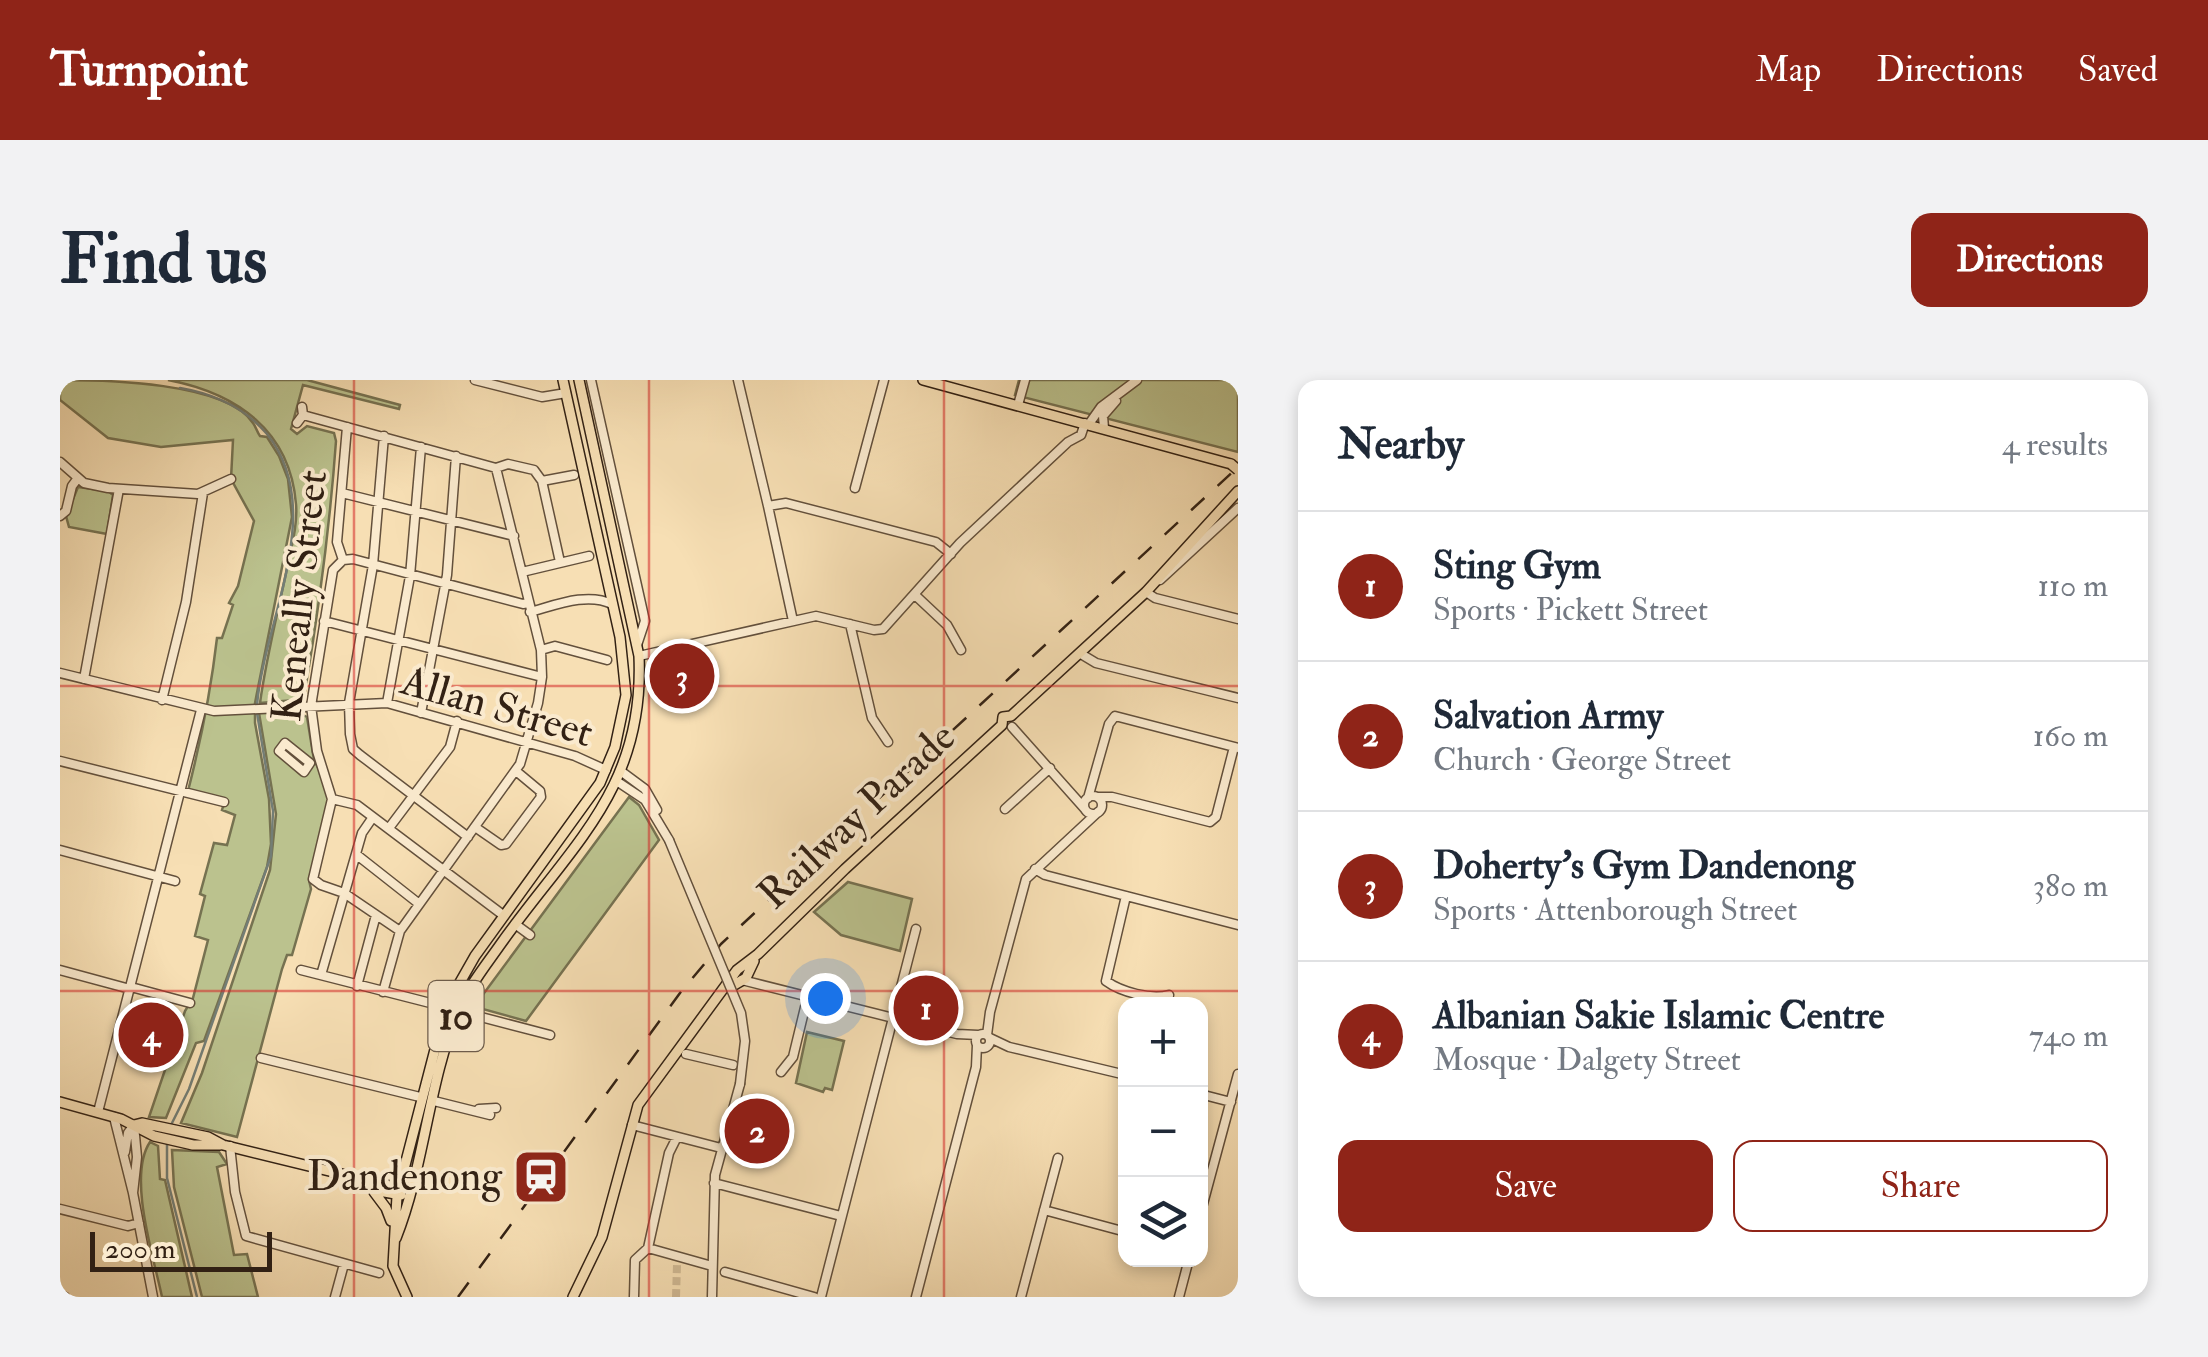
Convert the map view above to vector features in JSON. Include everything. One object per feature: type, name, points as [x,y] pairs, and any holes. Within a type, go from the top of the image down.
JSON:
[{"type":"main road","name":"10","points":[[407,1297],[394,1272],[397,1191],[446,1006],[503,915],[606,770],[622,721],[625,671],[563,380]]},
{"type":"main road","points":[[922,380],[1235,467]]},
{"type":"main road","name":"10","points":[[394,1243],[458,1011],[515,924],[605,804],[620,777],[638,717],[640,656],[580,385]]},
{"type":"main road","points":[[566,393],[580,385]]},
{"type":"main road","name":"Railway Parade","points":[[742,974],[845,869],[1008,723],[1149,589],[1238,492]]},
{"type":"main road","points":[[606,770],[620,777]]},
{"type":"main road","points":[[503,915],[515,924]]},
{"type":"main road","points":[[573,1297],[602,1237],[640,1102],[722,994],[742,974]]},
{"type":"main road","points":[[446,1006],[458,1011]]},
{"type":"main road","points":[[420,1097],[434,1100]]},
{"type":"main road","points":[[60,1102],[140,1123],[155,1133],[211,1138],[397,1191]]},
{"type":"main road","points":[[357,1179],[371,1187],[410,1193]]},
{"type":"main road","points":[[371,1187],[386,1206],[393,1229]]},
{"type":"street","points":[[475,380],[538,396],[566,393]]},
{"type":"street","points":[[591,380],[645,621],[637,644]]},
{"type":"street","points":[[738,380],[793,621]]},
{"type":"street","points":[[855,488],[884,380]]},
{"type":"street","points":[[1018,405],[1024,380]]},
{"type":"street","points":[[1104,428],[1104,415],[1136,380]]},
{"type":"street","points":[[640,656],[820,616],[874,630],[883,628],[950,554],[1068,442],[1081,435],[1084,422],[1126,390]]},
{"type":"street","points":[[296,423],[303,411],[496,468],[508,464],[538,474],[560,562]]},
{"type":"street","name":"Keneally Street","points":[[332,799],[316,752],[311,706],[334,570],[343,560],[337,542],[347,427]]},
{"type":"street","points":[[384,436],[373,566],[348,703],[354,749],[468,837]]},
{"type":"street","points":[[387,704],[410,576],[421,447]]},
{"type":"street","points":[[422,713],[445,586],[456,456]]},
{"type":"street","points":[[60,462],[88,484],[119,488],[203,493],[232,480]]},
{"type":"street","points":[[383,992],[400,931],[516,771],[542,678],[540,650],[496,468]]},
{"type":"street","points":[[542,481],[574,475]]},
{"type":"street","points":[[60,516],[66,511],[78,478]]},
{"type":"street","points":[[84,679],[119,488]]},
{"type":"street","points":[[162,700],[184,611],[203,493]]},
{"type":"street","points":[[342,493],[514,536]]},
{"type":"street","points":[[768,506],[786,502],[936,542],[950,554]]},
{"type":"street","points":[[1238,508],[1149,589],[1158,598],[1238,619]]},
{"type":"street","points":[[522,572],[590,556]]},
{"type":"street","points":[[343,560],[530,607],[601,598],[612,604]]},
{"type":"street","points":[[915,595],[947,626],[961,650]]},
{"type":"street","points":[[324,620],[542,678]]},
{"type":"street","points":[[850,624],[873,721],[888,742]]},
{"type":"street","points":[[540,650],[555,646],[607,660]]},
{"type":"street","points":[[1081,654],[1093,662],[1238,698]]},
{"type":"street","name":"Allan Street","points":[[60,673],[201,710],[387,704],[575,756],[606,770]]},
{"type":"street","points":[[98,1112],[201,710]]},
{"type":"street","points":[[916,1297],[1024,884],[1085,820],[1108,724],[1116,716],[1236,748],[1211,822],[1110,796],[1092,797]]},
{"type":"street","points":[[388,828],[450,747],[457,721]]},
{"type":"street","points":[[1008,723],[1086,809],[1092,814],[1099,812]]},
{"type":"street","points":[[60,761],[224,802]]},
{"type":"street","points":[[1005,809],[1050,768]]},
{"type":"street","points":[[475,827],[506,844],[541,797],[540,791],[516,771]]},
{"type":"street","points":[[620,777],[643,797],[660,820],[741,1013],[745,1041],[740,1084],[714,1183],[712,1297]]},
{"type":"street","points":[[1069,788],[1102,804],[1099,812]]},
{"type":"street","points":[[400,931],[344,892],[315,882],[313,872],[332,799],[353,802],[503,915]]},
{"type":"street","points":[[1073,833],[1112,802],[1121,801]]},
{"type":"street","points":[[321,975],[364,827],[373,817]]},
{"type":"street","points":[[60,850],[175,881]]},
{"type":"street","points":[[357,855],[418,903]]},
{"type":"street","points":[[1036,870],[1238,925]]},
{"type":"street","points":[[1126,896],[1106,981],[1156,997],[1169,995]]},
{"type":"street","points":[[358,986],[376,914]]},
{"type":"street","points":[[515,924],[530,935]]},
{"type":"street","points":[[725,1272],[818,1297],[916,929]]},
{"type":"street","points":[[60,970],[190,1004]]},
{"type":"street","points":[[301,970],[446,1006]]},
{"type":"street","points":[[742,974],[769,986],[1118,1073]]},
{"type":"street","points":[[782,1072],[793,1057],[808,996]]},
{"type":"street","points":[[458,1011],[550,1035]]},
{"type":"street","points":[[686,1054],[733,1065]]},
{"type":"street","points":[[262,1058],[420,1097]]},
{"type":"street","points":[[1208,1185],[1238,1074]]},
{"type":"street","points":[[1208,1096],[1230,1102]]},
{"type":"street","points":[[434,1100],[493,1112]]},
{"type":"street","points":[[114,1117],[134,1193],[153,1297]]},
{"type":"street","points":[[125,1162],[126,1141],[134,1124]]},
{"type":"street","points":[[134,1124],[134,1193]]},
{"type":"street","points":[[632,1125],[721,1148]]},
{"type":"street","points":[[137,1150],[155,1133]]},
{"type":"street","points":[[634,1297],[635,1260],[650,1249],[670,1153],[677,1137]]},
{"type":"street","points":[[226,1145],[245,1236],[379,1272]]},
{"type":"street","points":[[1021,1297],[1058,1158]]},
{"type":"street","points":[[714,1183],[841,1216]]},
{"type":"street","points":[[60,1209],[128,1226],[139,1224]]},
{"type":"street","points":[[1044,1210],[1118,1230]]},
{"type":"street","points":[[650,1249],[678,1262],[712,1266]]},
{"type":"street","points":[[335,1297],[344,1264]]},
{"type":"street","points":[[1179,1297],[1187,1267]]},
{"type":"green space","points":[[60,380],[163,386],[218,399],[239,409],[260,436],[267,437],[288,479],[292,517],[255,703],[269,799],[271,844],[267,867],[204,1041],[196,1043],[166,1118],[149,1117],[193,998],[208,940],[195,936],[205,896],[200,894],[214,843],[227,845],[235,815],[222,810],[225,800],[188,791],[217,638],[222,638],[233,605],[229,603],[238,586],[254,521],[231,479],[233,440],[161,447],[108,438],[60,400]]},
{"type":"green space","points":[[168,380],[307,380],[400,405],[399,409],[303,385],[291,429],[297,434],[307,426],[334,433],[336,441],[310,660],[305,691],[295,700],[260,703],[296,521],[292,478],[283,455],[271,436],[237,405],[216,394]]},
{"type":"green space","points":[[1019,380],[1238,380],[1238,452],[1015,395]]},
{"type":"green space","points":[[78,487],[113,495],[107,534],[69,527],[66,516]]},
{"type":"green space","points":[[297,712],[307,717],[314,760],[325,781],[329,801],[309,880],[311,889],[292,955],[287,955],[282,969],[237,1137],[181,1123],[202,1073],[270,870],[276,814],[259,713]]},
{"type":"green space","points":[[629,797],[639,805],[659,840],[526,1021],[479,1008],[476,1004]]},
{"type":"green space","points":[[848,882],[912,899],[900,951],[841,935],[814,912]]},
{"type":"green space","points":[[807,1032],[844,1041],[832,1090],[825,1088],[823,1092],[796,1083]]},
{"type":"green space","points":[[150,1142],[158,1146],[160,1179],[165,1180],[192,1297],[162,1297],[142,1196],[141,1175]]},
{"type":"green space","points":[[172,1150],[219,1152],[227,1164],[217,1167],[234,1255],[247,1254],[258,1297],[202,1297],[174,1187]]},
{"type":"waterway","points":[[180,388],[217,398],[249,416],[267,434],[284,464],[292,496],[288,566],[257,705]]},
{"type":"waterway","points":[[171,1125],[189,1089],[271,856],[273,811],[257,713]]},
{"type":"waterway","points":[[167,1142],[167,1178],[197,1297]]},
{"type":"tunnel","points":[[676,1297],[677,1265]]},
{"type":"railway","points":[[458,1297],[680,993],[721,944],[1238,467]]},
{"type":"place","name":"Doherty's Gym Dandenong","points":[[682,676]]},
{"type":"place","name":"Sting Gym","points":[[926,1008]]},
{"type":"place","name":"Albanian Sakie Islamic Centre","points":[[151,1035]]},
{"type":"place","name":"Salvation Army","points":[[757,1131]]},
{"type":"place","name":"Dandenong","points":[[541,1177]]}]
